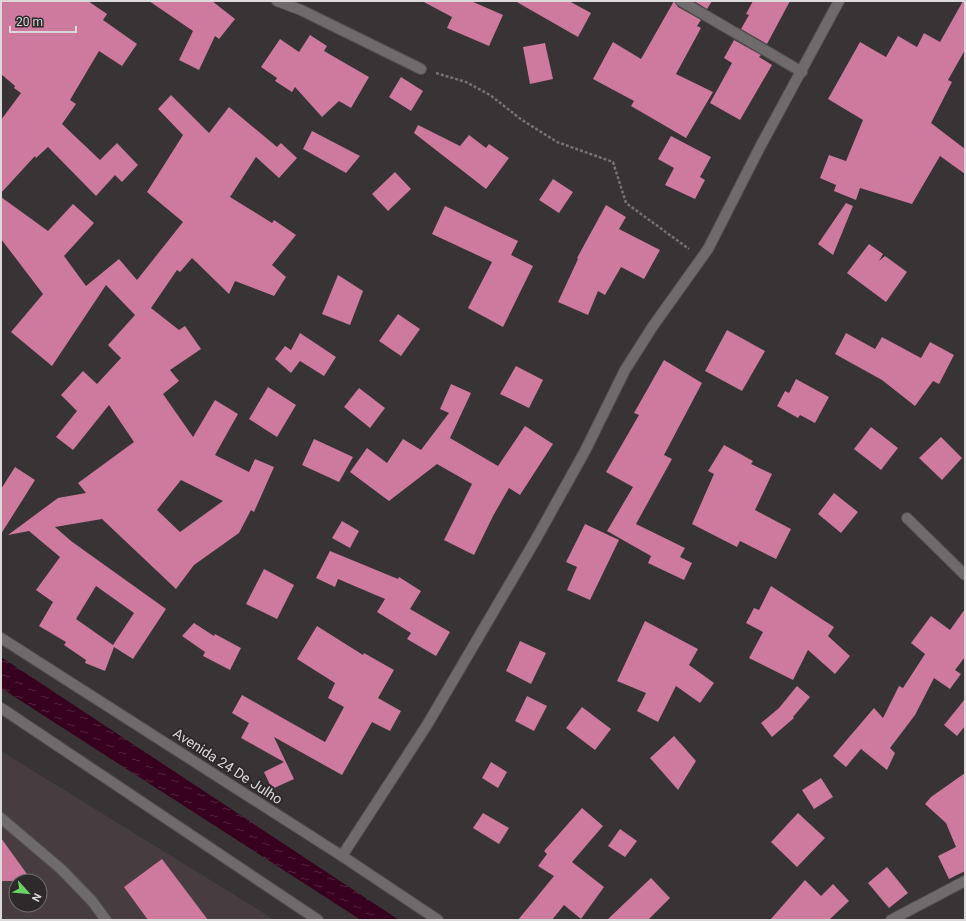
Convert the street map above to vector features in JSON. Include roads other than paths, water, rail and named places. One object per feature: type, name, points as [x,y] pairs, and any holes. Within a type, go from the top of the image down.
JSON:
[{"type":"street","points":[[277,1],[301,10],[421,69]]},
{"type":"street","points":[[681,1],[802,72]]},
{"type":"street","points":[[342,856],[427,724],[532,546],[585,452],[625,370],[653,326],[702,258],[839,1]]},
{"type":"street","points":[[907,518],[965,576]]},
{"type":"street","name":"Avenida 24 De Julho","points":[[1,638],[342,856],[438,920]]},
{"type":"street","points":[[1,708],[318,920]]},
{"type":"street","points":[[1,818],[61,869],[92,901],[106,920]]},
{"type":"street","points":[[891,920],[965,881]]},
{"type":"water","points":[[1,657],[399,920],[361,920],[1,688]]}]
